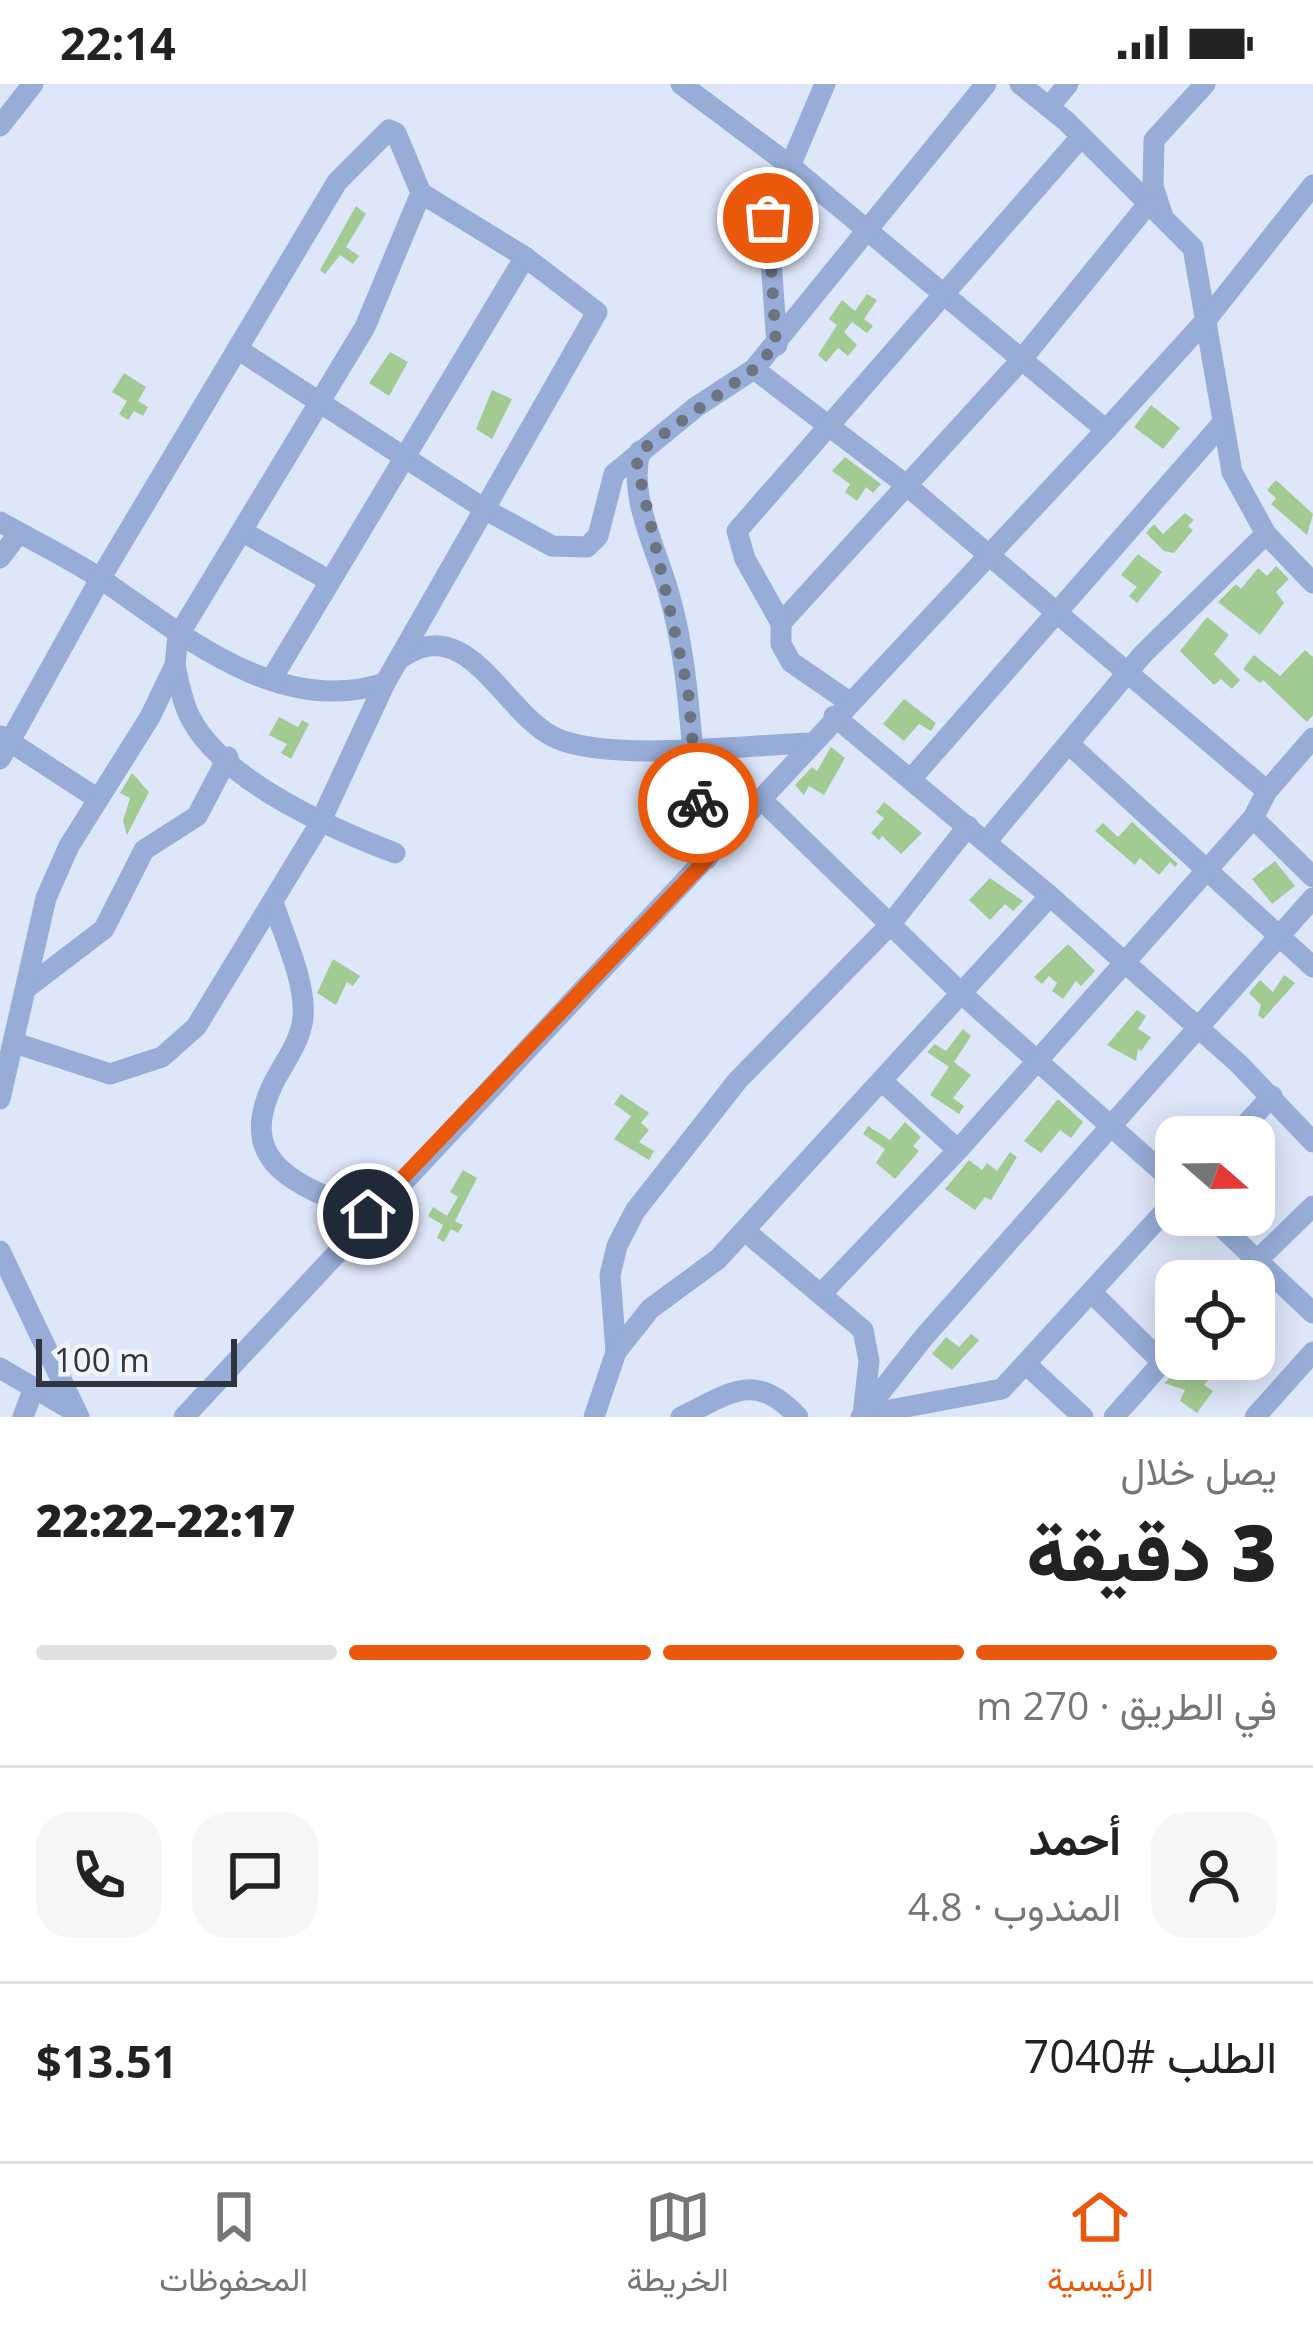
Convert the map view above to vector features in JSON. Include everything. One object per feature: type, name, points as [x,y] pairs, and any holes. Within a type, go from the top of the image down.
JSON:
[{"type":"street","points":[[0,126],[33,84]]},
{"type":"street","points":[[681,84],[788,164],[1106,430]]},
{"type":"street","points":[[776,345],[768,218],[825,84]]},
{"type":"street","points":[[239,350],[486,510],[552,546],[587,547],[598,536],[608,484],[640,451],[754,369],[986,84]]},
{"type":"street","points":[[1020,84],[1193,248],[1220,426],[1232,472],[1266,534],[1313,583]]},
{"type":"street","points":[[1049,107],[1068,84]]},
{"type":"street","points":[[781,622],[1155,209],[1154,140],[1205,84]]},
{"type":"street","points":[[15,1043],[110,1074],[176,1049],[215,1002],[319,824],[386,683],[597,312],[525,257],[421,193],[396,133],[388,130],[337,182],[4,745],[98,799]]},
{"type":"street","points":[[1081,137],[737,531],[745,559],[781,622],[781,644],[791,662],[911,778],[1272,1096],[1313,1142]]},
{"type":"street","points":[[184,1417],[368,1214],[1106,430],[1206,320],[1313,184]]},
{"type":"street","points":[[0,1099],[46,898],[98,799],[150,717],[175,664],[178,636],[245,533],[316,400],[365,327],[421,193]]},
{"type":"street","points":[[272,680],[525,257]]},
{"type":"street","points":[[754,369],[905,484],[1268,791]]},
{"type":"street","points":[[911,778],[1061,613],[1220,426]]},
{"type":"street","points":[[640,451],[637,480],[670,596],[707,859]]},
{"type":"street","points":[[0,558],[10,528],[100,579],[178,636],[272,680],[335,692],[386,683]]},
{"type":"street","points":[[245,533],[330,581]]},
{"type":"street","points":[[986,842],[1129,670],[1266,534]]},
{"type":"street","points":[[400,658],[418,646],[455,649],[484,670],[529,720],[562,741],[625,748],[810,742]]},
{"type":"street","points":[[175,664],[194,724],[228,757],[319,824],[395,854]]},
{"type":"street","points":[[822,1293],[958,1150],[1253,818],[1268,791],[1313,738]]},
{"type":"street","points":[[1070,746],[1313,968]]},
{"type":"street","points":[[28,987],[104,929],[144,850],[197,815],[228,757]]},
{"type":"street","points":[[762,800],[963,995],[1155,1164]]},
{"type":"street","points":[[1253,818],[1313,877]]},
{"type":"street","points":[[616,1352],[610,1275],[616,1246],[634,1211],[749,1067],[780,1043],[889,926],[968,826]]},
{"type":"street","points":[[594,1417],[616,1352],[650,1309],[700,1276],[745,1231],[1050,896]]},
{"type":"street","points":[[862,1416],[924,1337],[1313,898]]},
{"type":"street","points":[[273,902],[303,1010],[299,1037],[258,1117],[262,1143],[292,1180],[368,1214]]},
{"type":"street","points":[[883,1082],[958,1150]]},
{"type":"street","points":[[1253,1116],[1272,1096]]},
{"type":"street","points":[[1256,1259],[1313,1206]]},
{"type":"street","points":[[862,1416],[911,1402],[988,1395],[1026,1364],[1155,1222]]},
{"type":"street","points":[[745,1231],[856,1323],[868,1342],[862,1416]]},
{"type":"street","points":[[1231,1236],[1313,1313]]},
{"type":"street","points":[[1,1248],[81,1416]]},
{"type":"street","points":[[1092,1293],[1155,1343]]},
{"type":"street","points":[[1255,1417],[1313,1352]]},
{"type":"street","points":[[1026,1364],[1084,1417]]},
{"type":"street","points":[[0,1368],[81,1416]]},
{"type":"street","points":[[1114,1417],[1155,1370]]},
{"type":"street","points":[[681,1417],[741,1390],[757,1388],[773,1392],[798,1417]]},
{"type":"street","points":[[23,1417],[33,1390]]},
{"type":"street","points":[[911,1402],[940,1417]]},
{"type":"building","points":[[356,206],[366,214],[346,247],[359,256],[353,264],[340,255],[325,274],[320,270]]},
{"type":"building","points":[[867,294],[877,300],[864,319],[873,326],[867,333],[852,322],[844,332],[857,345],[848,356],[838,348],[826,362],[818,355],[837,325],[829,319],[842,300],[855,311]]},
{"type":"building","points":[[390,352],[408,362],[389,396],[369,383]]},
{"type":"building","points":[[124,373],[146,387],[138,401],[148,407],[143,416],[134,411],[128,420],[119,414],[127,401],[112,392]]},
{"type":"building","points":[[492,390],[512,399],[492,439],[476,429]]},
{"type":"building","points":[[1151,405],[1180,428],[1163,449],[1134,427]]},
{"type":"building","points":[[845,457],[881,484],[873,493],[866,487],[857,501],[845,492],[850,484],[832,471]]},
{"type":"building","points":[[1276,480],[1313,514],[1307,535],[1271,504],[1276,498],[1267,490]]},
{"type":"building","points":[[1185,513],[1194,520],[1188,526],[1193,530],[1174,553],[1164,551],[1146,533],[1154,524],[1163,534]]},
{"type":"building","points":[[1138,554],[1162,572],[1137,603],[1129,596],[1137,587],[1121,575]]},
{"type":"building","points":[[1276,566],[1289,579],[1276,592],[1284,603],[1260,635],[1218,602],[1236,584],[1241,589],[1258,568],[1267,576]]},
{"type":"building","points":[[1207,617],[1229,635],[1214,654],[1240,680],[1232,689],[1221,679],[1214,685],[1180,651]]},
{"type":"building","points":[[1305,650],[1313,657],[1313,715],[1307,722],[1263,680],[1260,683],[1243,669],[1254,655],[1280,676]]},
{"type":"building","points":[[904,699],[936,723],[931,731],[919,724],[904,741],[883,724]]},
{"type":"building","points":[[279,717],[298,727],[302,720],[309,724],[291,759],[281,753],[287,744],[269,735]]},
{"type":"building","points":[[831,747],[845,758],[824,795],[809,786],[804,795],[795,785],[812,767],[817,771]]},
{"type":"building","points":[[132,773],[149,792],[127,835],[123,821],[130,798],[120,793]]},
{"type":"building","points":[[884,802],[922,833],[901,854],[882,836],[879,840],[871,833],[884,818],[876,812]]},
{"type":"building","points":[[1132,822],[1178,864],[1175,867],[1170,862],[1159,875],[1140,858],[1135,865],[1095,831],[1103,823],[1118,837]]},
{"type":"building","points":[[1275,861],[1295,886],[1272,904],[1252,879]]},
{"type":"building","points":[[990,878],[1023,901],[1013,911],[1005,904],[990,920],[969,900]]},
{"type":"building","points":[[1068,944],[1095,971],[1081,986],[1076,981],[1063,999],[1052,991],[1057,983],[1049,976],[1042,984],[1034,977]]},
{"type":"building","points":[[333,959],[360,976],[353,986],[347,982],[336,1005],[317,993]]},
{"type":"building","points":[[1284,975],[1295,983],[1263,1019],[1258,1015],[1261,1005],[1249,993],[1260,980],[1273,992]]},
{"type":"building","points":[[1137,1010],[1146,1016],[1138,1029],[1151,1037],[1138,1049],[1136,1061],[1107,1045]]},
{"type":"building","points":[[963,1029],[971,1036],[954,1062],[971,1075],[953,1098],[964,1106],[959,1114],[930,1095],[949,1067],[927,1052],[935,1044],[946,1051]]},
{"type":"building","points":[[621,1094],[649,1113],[641,1123],[649,1130],[639,1142],[654,1151],[649,1160],[614,1139],[631,1116],[614,1104]]},
{"type":"building","points":[[1058,1099],[1083,1122],[1071,1138],[1060,1130],[1041,1153],[1024,1141]]},
{"type":"building","points":[[905,1122],[921,1137],[913,1146],[919,1151],[895,1179],[876,1163],[885,1149],[863,1134],[868,1126],[890,1140]]},
{"type":"building","points":[[1010,1152],[1017,1157],[991,1200],[985,1197],[975,1210],[945,1189],[969,1160],[982,1170],[987,1163],[997,1171]]},
{"type":"building","points":[[463,1170],[477,1178],[455,1221],[463,1225],[458,1233],[451,1229],[444,1242],[437,1238],[443,1225],[428,1216],[433,1207],[447,1216],[458,1197],[450,1192]]},
{"type":"building","points":[[971,1334],[979,1340],[952,1370],[932,1354],[946,1337],[959,1347]]},
{"type":"building","points":[[1208,1380],[1204,1385],[1213,1391],[1197,1413],[1180,1401],[1185,1390],[1164,1383]]},
{"type":"way so far","points":[[698,803],[688,690],[670,596],[649,535],[637,464],[640,451],[754,369],[776,345],[768,218]]},
{"type":"route","points":[[368,1214],[707,859],[698,803]]}]
